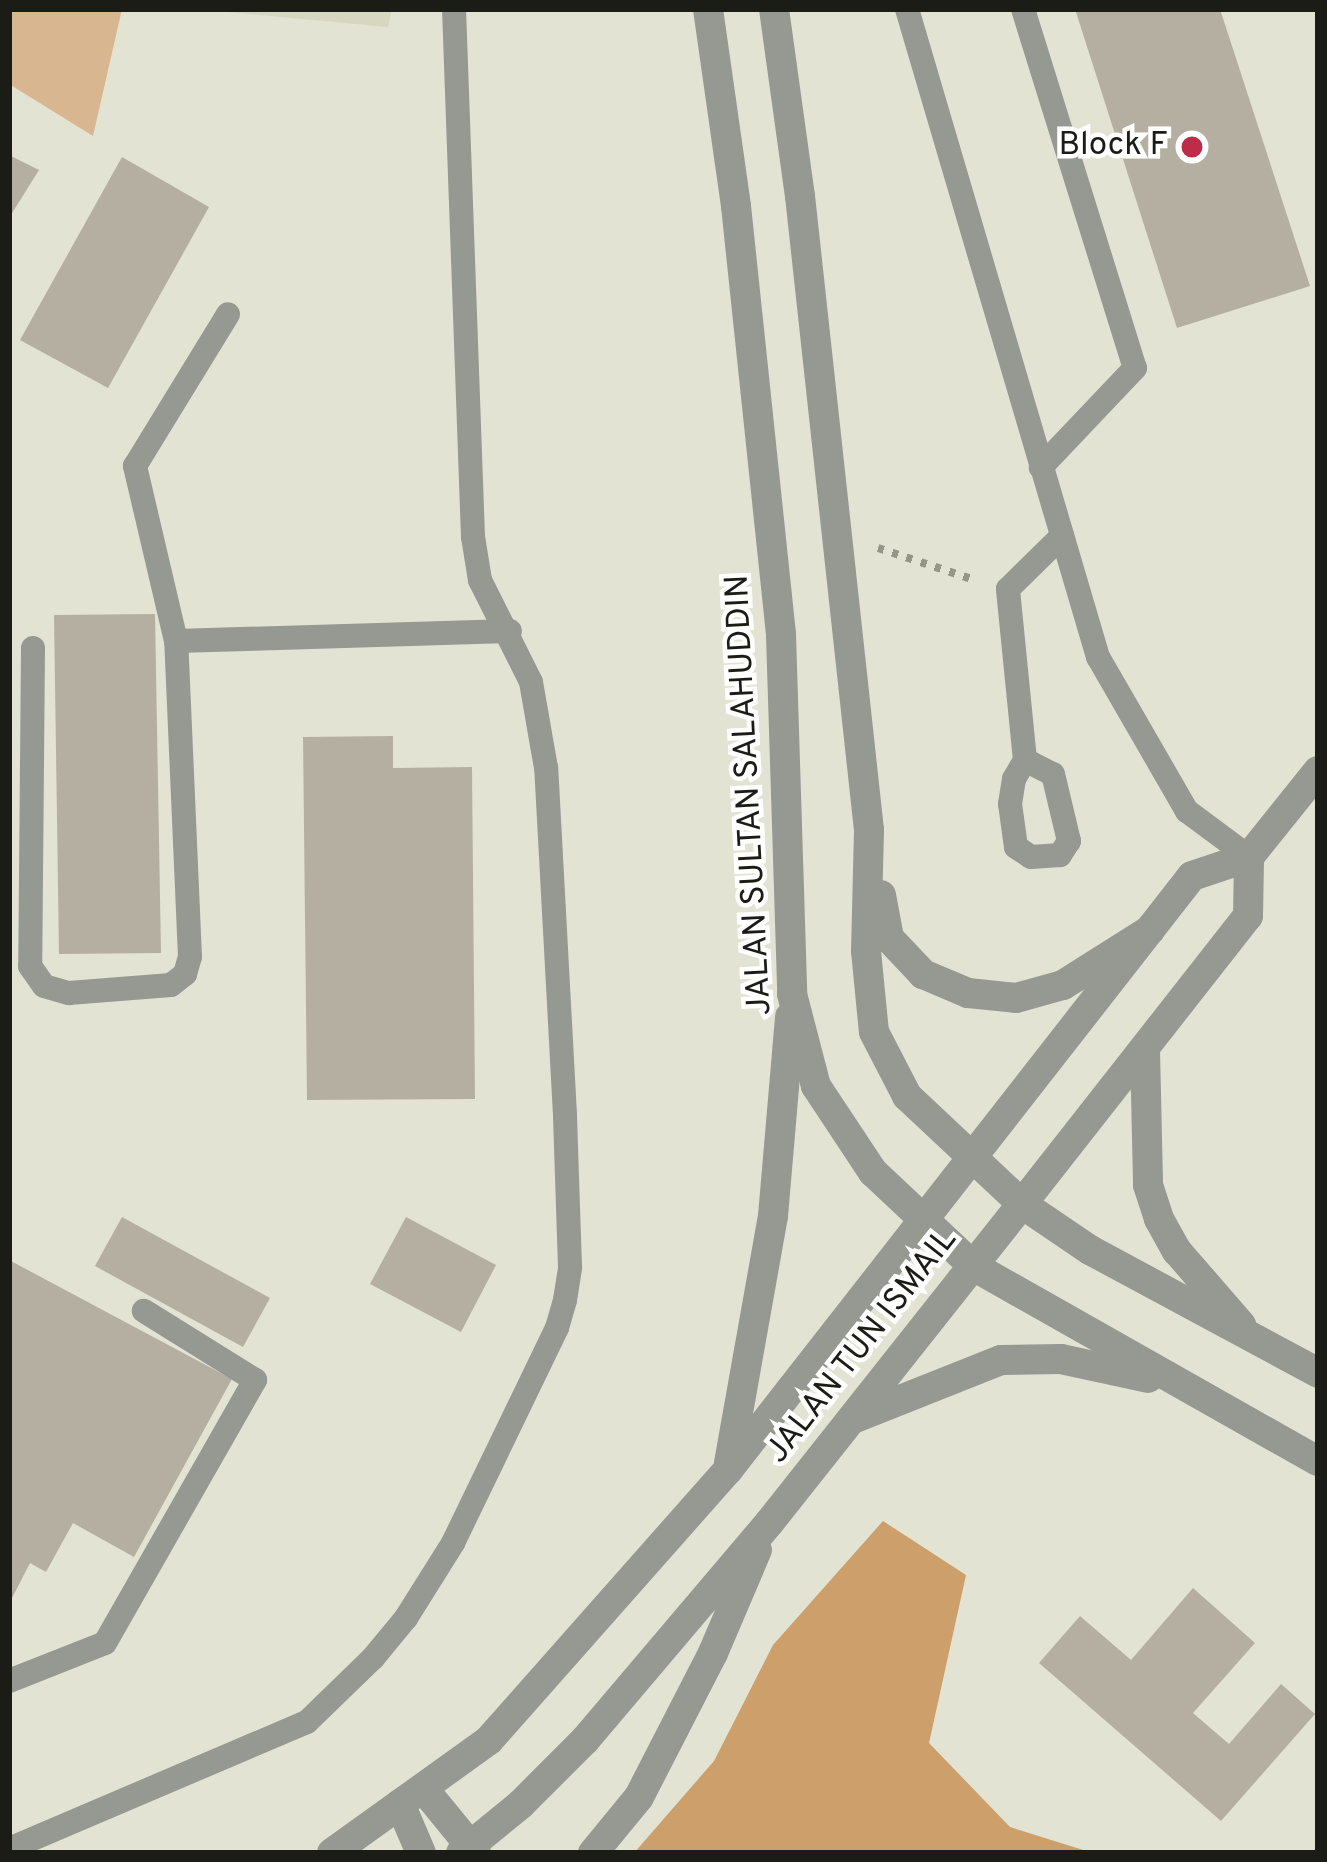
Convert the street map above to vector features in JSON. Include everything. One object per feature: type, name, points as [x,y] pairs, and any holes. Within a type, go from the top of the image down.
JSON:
[{"type":"street","name":"JALAN SULTAN SALAHUDDIN","points":[[708,9],[736,206],[781,635],[792,994],[816,1086],[873,1172],[974,1266],[1318,1461]]},
{"type":"street","points":[[774,9],[800,196],[868,830],[889,938],[923,974],[968,993],[1016,998],[1063,985],[1150,930]]},
{"type":"street","points":[[1249,857],[1318,772]]},
{"type":"street","points":[[868,830],[866,951],[874,1032],[907,1096],[1022,1204],[1090,1250],[1318,1373]]},
{"type":"street","name":"JALAN TUN ISMAIL","points":[[332,1853],[488,1740],[728,1470],[1192,875],[1249,857],[1248,916],[769,1522],[585,1740],[470,1850],[412,1796]]},
{"type":"street","points":[[728,1470],[773,1216],[792,994]]},
{"type":"street","points":[[1145,1049],[1148,1185],[1159,1219],[1178,1251],[1255,1340]]},
{"type":"street","points":[[851,1420],[1000,1360],[1061,1359],[1177,1384]]},
{"type":"street","points":[[593,1853],[639,1797],[713,1653],[769,1522]]},
{"type":"street","points":[[412,1796],[421,1853]]},
{"type":"lane","points":[[9,1849],[307,1722],[406,1618],[453,1543],[557,1328],[569,1267],[546,768],[531,682],[510,631],[480,580],[473,537],[454,9]]},
{"type":"lane","points":[[907,9],[1098,657],[1187,811],[1249,857]]},
{"type":"lane","points":[[1023,9],[1136,368],[1041,467]]},
{"type":"lane","points":[[33,648],[30,966],[44,986],[69,993],[171,986],[185,974],[190,957],[176,641],[134,466],[228,314]]},
{"type":"lane","points":[[1025,760],[1008,589],[1062,536]]},
{"type":"lane","points":[[176,641],[510,631]]},
{"type":"lane","points":[[9,1681],[105,1643],[255,1380],[144,1311]]},
{"type":"path","points":[[835,533],[1008,589]]},
{"type":"shaded area","points":[[9,9],[122,9],[93,136],[9,84]]},
{"type":"shaded area","points":[[195,9],[392,9],[388,27]]},
{"type":"shaded area","points":[[883,1521],[966,1575],[929,1743],[1010,1827],[1093,1853],[634,1853],[714,1761],[773,1645]]},
{"type":"building","name":"Block F","points":[[1075,9],[1220,9],[1310,286],[1177,328]]},
{"type":"building","points":[[9,155],[39,170],[9,218]]},
{"type":"building","points":[[122,157],[209,207],[108,388],[20,340]]},
{"type":"building","points":[[155,614],[161,953],[59,954],[54,615]]},
{"type":"building","points":[[393,736],[393,768],[472,767],[475,1099],[307,1100],[303,737]]},
{"type":"building","points":[[122,1217],[270,1298],[243,1347],[95,1266]]},
{"type":"building","points":[[406,1217],[496,1265],[461,1332],[370,1284]]},
{"type":"building","points":[[9,1260],[232,1379],[134,1557],[73,1523],[46,1572],[30,1563],[9,1604]]},
{"type":"building","points":[[1193,1588],[1255,1643],[1193,1713],[1229,1744],[1281,1684],[1315,1714],[1221,1821],[1039,1663],[1080,1616],[1131,1660]]},
{"type":"place","name":"Block F","points":[[1192,147]]}]
